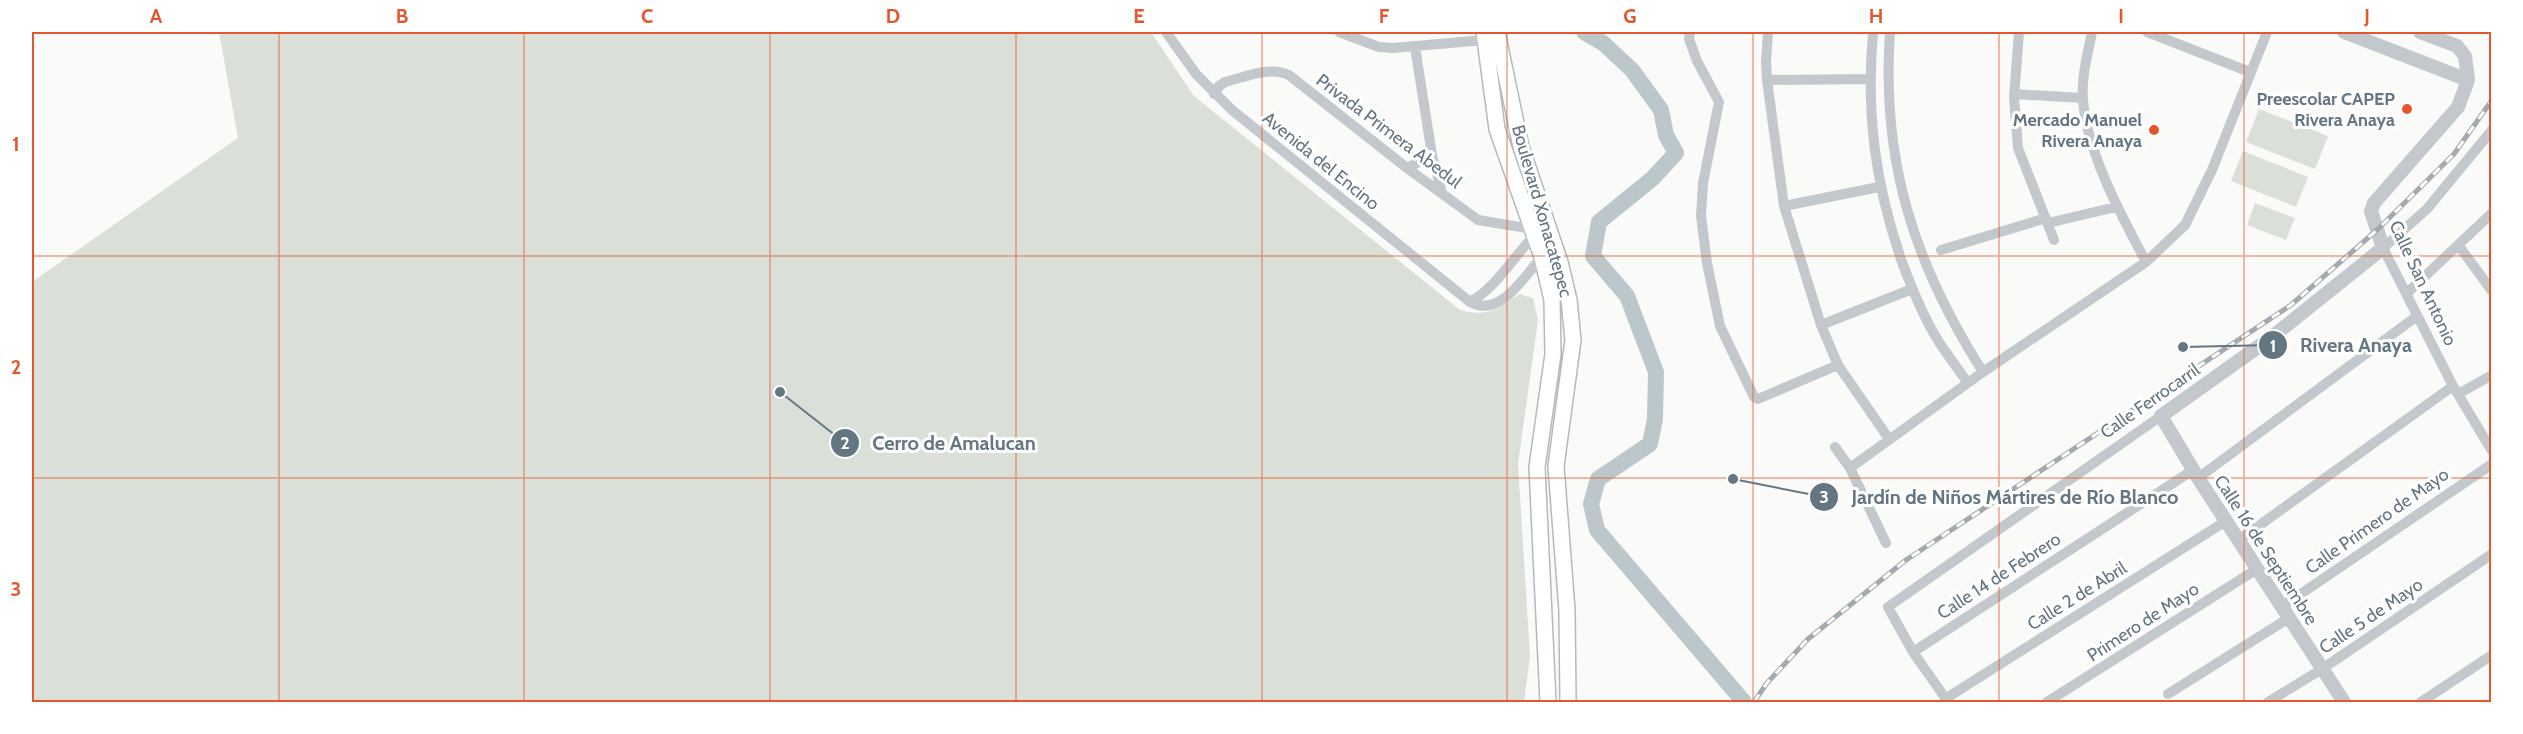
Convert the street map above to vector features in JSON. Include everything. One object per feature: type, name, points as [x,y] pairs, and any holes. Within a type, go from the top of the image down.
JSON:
[{"type":"main road","name":"Boulevard Xonacatepec","points":[[1488,37],[1521,147],[1560,262],[1569,300],[1573,340],[1556,466],[1567,609],[1567,702]]},
{"type":"main road","name":"Boulevard Xonacatepec","points":[[1488,37],[1497,129],[1542,257],[1552,300],[1553,354],[1537,467],[1548,702]]},
{"type":"street","name":"Avenida del Encino","points":[[1166,32],[1196,74],[1214,94],[1470,302]]},
{"type":"street","points":[[1339,32],[1379,47],[1414,48],[1488,37]]},
{"type":"street","points":[[1690,32],[1689,39],[1697,61],[1719,102],[1703,183],[1701,216],[1720,326],[1754,397],[1761,400],[1838,365]]},
{"type":"street","points":[[1768,32],[1767,80],[1784,206],[1821,325],[1838,365],[1889,439]]},
{"type":"street","points":[[1873,32],[1869,79],[1872,133],[1879,187],[1891,231],[1912,289],[1938,340],[1968,383]]},
{"type":"street","points":[[1890,32],[1888,58],[1892,138],[1900,184],[1912,230],[1955,328],[1983,372]]},
{"type":"street","points":[[2019,32],[2014,94],[2018,148],[2054,240]]},
{"type":"street","points":[[2092,32],[2082,98],[2087,128],[2116,207],[2146,262]]},
{"type":"street","points":[[2147,32],[2250,72]]},
{"type":"street","points":[[1850,468],[1983,372],[2146,262],[2185,225],[2212,170],[2267,32]]},
{"type":"street","points":[[2344,32],[2468,80],[2465,56],[2457,46],[2420,32]]},
{"type":"street","points":[[1414,48],[1432,155],[1442,193]]},
{"type":"street","name":"Privada Primera Abedul","points":[[1214,94],[1225,82],[1268,70],[1279,70],[1478,220],[1533,232]]},
{"type":"street","points":[[1767,80],[1869,79]]},
{"type":"street","name":"Calle San Antonio","points":[[2468,80],[2457,107],[2374,203],[2371,211],[2382,248],[2455,390],[2492,451]]},
{"type":"street","points":[[2014,94],[2082,98]]},
{"type":"street","name":"Calle Ferrocarril","points":[[1913,652],[1888,607],[2272,337],[2427,209],[2492,130]]},
{"type":"street","points":[[1407,168],[1432,155]]},
{"type":"street","points":[[1784,206],[1879,187]]},
{"type":"street","points":[[1941,250],[2047,221],[2116,207]]},
{"type":"street","points":[[2406,294],[2492,213]]},
{"type":"street","points":[[1542,257],[1513,292],[1490,306],[1479,307],[1470,302],[1492,284],[1533,232],[1546,221]]},
{"type":"street","points":[[2459,246],[2492,291]]},
{"type":"street","points":[[1821,325],[1912,289]]},
{"type":"street","name":"Calle 14 de Febrero","points":[[1913,652],[2196,474],[2417,316]]},
{"type":"street","points":[[2239,540],[2455,390],[2492,375]]},
{"type":"street","name":"Calle 16 de Septiembre","points":[[2161,416],[2226,521],[2344,702]]},
{"type":"street","points":[[1835,447],[1850,468],[1886,543]]},
{"type":"street","name":"Calle Primero de Mayo","points":[[2168,694],[2492,465]]},
{"type":"street","name":"Calle 2 de Abril","points":[[1947,701],[2226,521]]},
{"type":"street","name":"Calle 5 de Mayo","points":[[2268,702],[2322,669],[2492,554]]},
{"type":"street","name":"Primero de Mayo","points":[[2047,702],[2257,568]]},
{"type":"street","points":[[1913,652],[1947,701]]},
{"type":"street","points":[[2421,702],[2492,655]]},
{"type":"shaded area","points":[[219,32],[1151,32],[1194,96],[1460,310],[1477,313],[1491,311],[1519,294],[1533,298],[1538,320],[1518,464],[1530,656],[1524,702],[32,702],[32,282],[238,138]]},
{"type":"shaded area","points":[[2259,109],[2328,136],[2315,169],[2246,142]]},
{"type":"shaded area","points":[[2243,151],[2308,177],[2296,207],[2231,181]]},
{"type":"shaded area","points":[[2255,203],[2295,218],[2286,240],[2247,225]]},
{"type":"waterway","points":[[1584,32],[1603,43],[1632,70],[1661,110],[1666,135],[1676,153],[1653,178],[1599,222],[1593,256],[1627,296],[1656,372],[1655,419],[1650,444],[1598,479],[1591,504],[1597,530],[1744,702]]},
{"type":"railway","points":[[1754,702],[1767,683],[1808,639],[1906,560],[2291,305],[2377,230],[2454,154],[2492,100]]},
{"type":"place","name":"Preescolar CAPEP Rivera Anaya","points":[[2407,109]]},
{"type":"place","name":"Mercado Manuel Rivera Anaya","points":[[2154,130]]},
{"type":"place","name":"Rivera Anaya","points":[[2183,347]]},
{"type":"place","name":"Cerro de Amalucan","points":[[780,392]]},
{"type":"place","name":"Jardín de Niños Mártires de Río Blanco","points":[[1733,479]]}]
